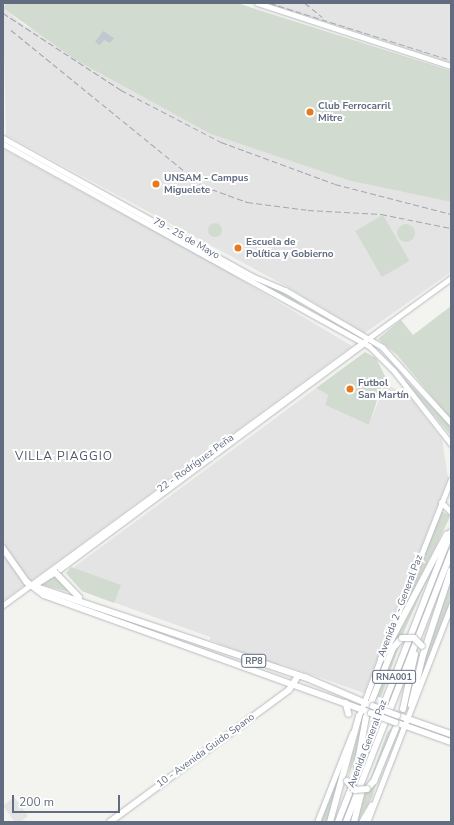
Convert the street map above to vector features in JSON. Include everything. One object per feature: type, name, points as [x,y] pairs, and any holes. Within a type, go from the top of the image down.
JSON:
[{"type":"highway","points":[[381,659],[451,528]]},
{"type":"highway","name":"Avenida General Paz","points":[[338,822],[451,532]]},
{"type":"highway","name":"Avenida General Paz","points":[[346,822],[451,552]]},
{"type":"highway","points":[[412,705],[423,655],[451,570]]},
{"type":"highway","points":[[403,709],[420,633]]},
{"type":"highway","points":[[373,703],[393,648],[402,638],[414,638],[422,646],[423,655]]},
{"type":"highway","points":[[347,799],[368,715]]},
{"type":"highway","points":[[330,822],[345,774],[359,716]]},
{"type":"highway","points":[[345,774],[347,781],[355,790],[367,789],[374,781],[395,725]]},
{"type":"highway","points":[[354,822],[365,775]]},
{"type":"main road","points":[[257,3],[451,66]]},
{"type":"main road","name":"79 - 25 de Mayo","points":[[3,138],[254,277],[285,290],[364,343]]},
{"type":"main road","name":"79 - 25 de Mayo","points":[[3,144],[364,343]]},
{"type":"main road","name":"22 - Rodríguez Peña","points":[[31,585],[58,572],[451,278]]},
{"type":"main road","points":[[364,343],[389,354],[451,423]]},
{"type":"main road","points":[[364,343],[394,370],[451,444]]},
{"type":"main road","name":"22 - Rodríguez Peña","points":[[3,606],[364,343]]},
{"type":"main road","name":"Avenida 2 - General Paz","points":[[317,822],[451,479]]},
{"type":"main road","points":[[441,502],[451,512]]},
{"type":"main road","name":"RP8","points":[[3,548],[31,585],[44,595],[362,709]]},
{"type":"main road","points":[[58,572],[81,599]]},
{"type":"main road","name":"RP8","points":[[31,585],[81,599],[298,676],[364,702]]},
{"type":"main road","points":[[367,822],[451,605]]},
{"type":"main road","name":"10 - Avenida Guido Spano","points":[[110,822],[294,684],[298,676]]},
{"type":"main road","points":[[364,702],[373,703],[397,715],[451,734]]},
{"type":"main road","points":[[346,703],[350,714]]},
{"type":"main road","points":[[362,709],[368,715],[395,725],[404,725],[451,742]]},
{"type":"main road","points":[[360,822],[375,799]]},
{"type":"shaded area","name":"Club Ferrocarril Mitre","points":[[6,3],[237,3],[451,71],[451,202],[351,181],[211,134],[76,60],[3,8]]},
{"type":"shaded area","points":[[267,3],[451,3],[451,63]]},
{"type":"shaded area","name":"UNSAM - Campus Miguelete","points":[[3,8],[24,25],[307,165],[351,181],[451,202],[451,272],[365,333],[286,286],[6,135]]},
{"type":"shaded area","points":[[103,31],[114,38],[110,43],[104,40],[100,45],[95,42]]},
{"type":"shaded area","points":[[3,149],[206,259],[352,346],[3,601]]},
{"type":"shaded area","points":[[383,215],[410,261],[382,277],[355,231]]},
{"type":"shaded area","points":[[215,223],[220,225],[222,230],[220,235],[215,237],[210,235],[208,230],[210,225]]},
{"type":"shaded area","points":[[406,224],[412,227],[415,233],[412,239],[406,242],[400,239],[397,233],[400,227]]},
{"type":"shaded area","points":[[261,284],[285,292],[304,307]]},
{"type":"shaded area","points":[[451,306],[451,419],[397,355],[378,339],[401,320],[413,335]]},
{"type":"shaded area","name":"Futbol San Martín","points":[[365,352],[376,358],[385,376],[369,425],[325,405],[328,395],[316,388]]},
{"type":"shaded area","points":[[405,379],[451,426],[451,436],[405,381]]},
{"type":"shaded area","points":[[385,384],[408,395],[442,439],[448,478],[364,693],[281,664],[279,667],[210,640],[210,637],[82,591],[66,573],[316,388],[328,395],[325,405],[369,425]]},
{"type":"shaded area","points":[[441,511],[450,515],[449,519],[394,630]]},
{"type":"shaded area","points":[[71,567],[121,585],[114,603],[82,591],[66,573]]},
{"type":"shaded area","points":[[430,573],[403,634],[393,642],[404,624]]},
{"type":"shaded area","points":[[55,575],[69,592],[42,585]]},
{"type":"shaded area","points":[[451,580],[451,599],[419,681],[422,668]]},
{"type":"shaded area","points":[[401,641],[381,697],[374,700],[393,654]]},
{"type":"shaded area","points":[[364,716],[355,758],[348,779],[351,758]]},
{"type":"shaded area","points":[[393,726],[373,779],[368,786],[387,733]]},
{"type":"shaded area","points":[[350,745],[327,822],[320,822]]},
{"type":"shaded area","points":[[376,784],[372,798],[357,822],[365,793]]},
{"type":"shaded area","points":[[14,797],[28,816],[20,822],[15,822],[3,806]]},
{"type":"railway","points":[[270,3],[451,60]]},
{"type":"railway","points":[[305,3],[322,17]]},
{"type":"railway","points":[[3,13],[121,90],[221,142],[335,184],[451,214]]},
{"type":"railway","points":[[11,30],[203,186],[247,202],[308,210],[381,214],[451,228]]},
{"type":"place","name":"Club Ferrocarril Mitre","points":[[310,112]]},
{"type":"place","name":"UNSAM - Campus Miguelete","points":[[156,184]]},
{"type":"place","name":"Escuela de Política y Gobierno","points":[[238,248]]},
{"type":"place","name":"Futbol San Martín","points":[[350,389]]},
{"type":"district","name":"VILLA PIAGGIO","points":[[64,457]]}]
